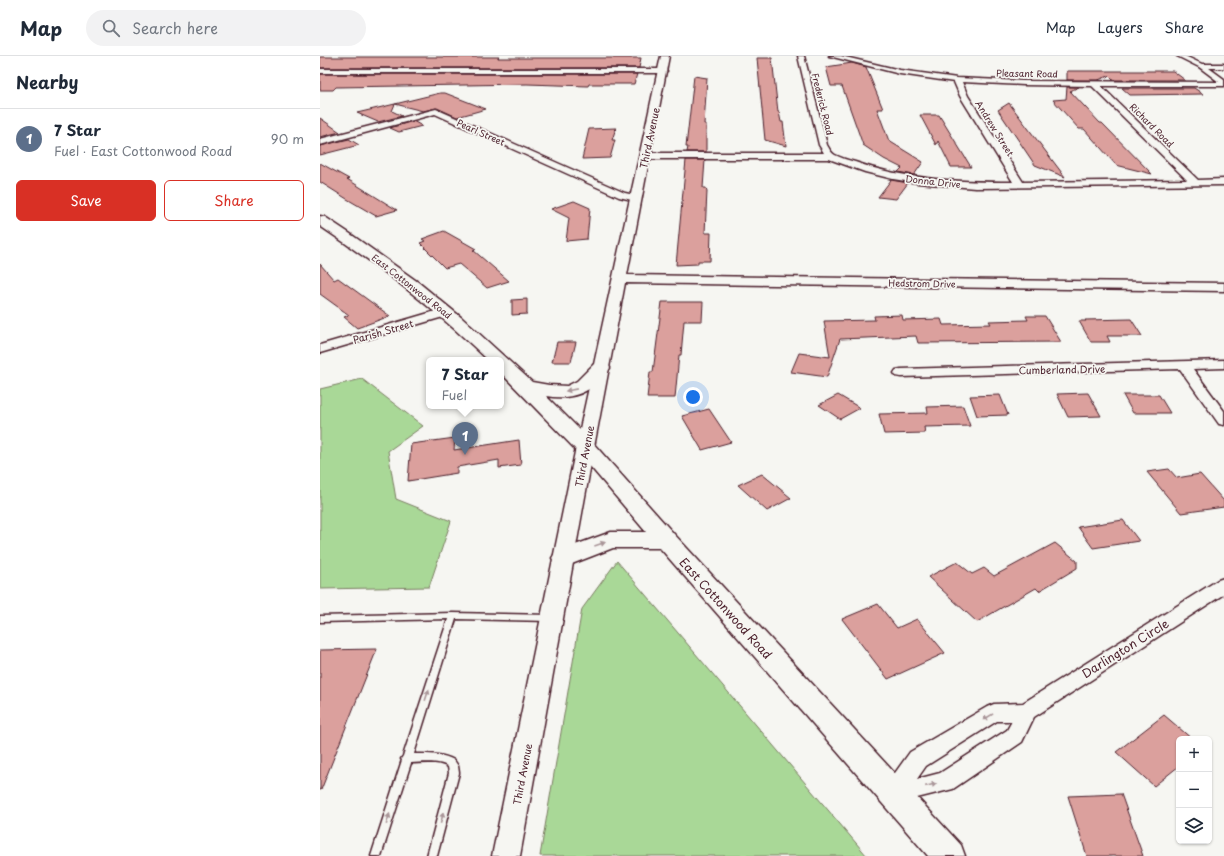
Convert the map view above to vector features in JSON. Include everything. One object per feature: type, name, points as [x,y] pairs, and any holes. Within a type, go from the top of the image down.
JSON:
[{"type":"main road","name":"East Cottonwood Road","points":[[320,220],[370,253],[446,312],[495,357]]},
{"type":"main road","name":"East Cottonwood Road","points":[[504,365],[585,447],[666,540],[949,856]]},
{"type":"main road","points":[[526,387],[552,391],[574,390],[584,387],[592,380],[601,368]]},
{"type":"main road","points":[[564,558],[611,540],[666,540]]},
{"type":"street","name":"Third Avenue","points":[[506,856],[585,447],[665,56]]},
{"type":"street","name":"Frederick Road","points":[[801,56],[823,145],[830,156]]},
{"type":"street","name":"Pleasant Road","points":[[832,56],[900,72],[957,80],[1024,83],[1224,83]]},
{"type":"street","points":[[1180,56],[1201,66],[1224,83]]},
{"type":"street","points":[[1201,66],[1224,66]]},
{"type":"street","points":[[320,71],[663,71]]},
{"type":"street","name":"Andrew Street","points":[[957,80],[964,96],[1020,185]]},
{"type":"street","name":"Richard Road","points":[[1094,83],[1195,182]]},
{"type":"street","name":"Pearl Street","points":[[320,142],[436,111],[622,195],[636,198]]},
{"type":"street","name":"Donna Drive","points":[[645,156],[830,156],[868,170],[918,180],[975,185],[1224,182]]},
{"type":"street","name":"Hedstrom Drive","points":[[620,280],[1224,287]]},
{"type":"street","name":"Parish Street","points":[[320,349],[446,312]]},
{"type":"street","name":"Cumberland Drive","points":[[900,373],[1224,364]]},
{"type":"street","points":[[1184,366],[1224,421]]},
{"type":"street","name":"Darlington Circle","points":[[894,794],[918,759],[994,714],[1026,711],[1224,585]]},
{"type":"street","points":[[894,794],[945,782],[1015,736],[1026,711]]},
{"type":"lane","points":[[320,619],[453,616],[552,618]]},
{"type":"lane","points":[[376,856],[453,616]]},
{"type":"lane","points":[[406,759],[437,759],[448,761],[453,766],[454,773],[432,856]]},
{"type":"green space","points":[[362,379],[423,426],[388,451],[396,499],[451,521],[429,587],[320,589],[320,389]]},
{"type":"green space","points":[[617,561],[867,856],[540,856],[582,609]]},
{"type":"building","points":[[320,57],[641,58],[639,68],[320,68]]},
{"type":"building","points":[[757,58],[772,58],[778,112],[781,122],[783,122],[786,146],[765,140]]},
{"type":"building","points":[[852,63],[866,67],[883,109],[877,109],[889,141],[923,162],[914,175],[898,172],[902,168],[884,159],[863,145],[842,86],[831,86],[826,67]]},
{"type":"building","points":[[1067,71],[1173,71],[1185,80],[1113,80],[1109,76],[1098,80],[1067,80]]},
{"type":"building","points":[[320,74],[637,74],[634,84],[589,84],[588,86],[527,84],[336,87],[333,90],[320,90]]},
{"type":"building","points":[[694,76],[707,78],[704,124],[706,124],[706,152],[687,152],[688,147],[686,147]]},
{"type":"building","points":[[1067,87],[1079,87],[1070,91],[1152,174],[1116,165],[1084,129],[1079,129],[1053,100],[1066,99]]},
{"type":"building","points":[[1122,88],[1194,88],[1203,94],[1130,95]]},
{"type":"building","points":[[445,93],[486,109],[457,117],[437,108],[423,111],[395,104]]},
{"type":"building","points":[[1009,103],[1065,177],[1035,165],[998,110]]},
{"type":"building","points":[[395,104],[392,111],[402,116],[378,122],[357,113]]},
{"type":"building","points":[[920,115],[939,115],[971,167],[951,167],[938,141],[936,145]]},
{"type":"building","points":[[320,118],[340,132],[320,137]]},
{"type":"building","points":[[413,121],[422,126],[399,132],[390,128]]},
{"type":"building","points":[[616,128],[612,140],[615,140],[610,158],[582,159],[589,129]]},
{"type":"building","points":[[349,139],[359,145],[320,155],[320,146]]},
{"type":"building","points":[[686,160],[705,160],[703,188],[706,188],[707,191],[705,233],[711,233],[710,261],[698,261],[698,264],[676,265]]},
{"type":"building","points":[[320,163],[349,179],[347,179],[397,210],[376,216],[347,199],[320,182]]},
{"type":"building","points":[[891,180],[908,183],[896,199],[878,197]]},
{"type":"building","points":[[574,201],[590,208],[587,239],[566,241],[569,218],[551,209]]},
{"type":"building","points":[[444,231],[476,249],[473,250],[509,281],[487,288],[459,264],[445,268],[420,243],[425,241],[422,239]]},
{"type":"building","points":[[320,264],[334,280],[338,278],[390,316],[357,328],[344,317],[349,315],[320,294]]},
{"type":"building","points":[[527,299],[527,314],[512,315],[512,300]]},
{"type":"building","points":[[662,302],[703,302],[702,321],[684,321],[675,398],[647,398],[650,372],[653,372]]},
{"type":"building","points":[[902,315],[903,320],[941,319],[943,325],[991,324],[989,321],[1028,320],[1026,316],[1045,316],[1061,342],[918,343],[916,336],[840,339],[827,377],[791,372],[799,353],[830,357],[824,321],[875,320],[874,316]]},
{"type":"building","points":[[1131,319],[1142,336],[1107,336],[1110,342],[1091,342],[1079,321],[1086,321],[1085,320]]},
{"type":"building","points":[[557,342],[576,342],[571,362],[552,362]]},
{"type":"building","points":[[1088,393],[1101,416],[1068,417],[1057,394]]},
{"type":"building","points":[[838,395],[860,408],[840,419],[819,405]]},
{"type":"building","points":[[1000,395],[1008,415],[977,416],[970,396]]},
{"type":"building","points":[[1123,395],[1159,395],[1170,413],[1133,413]]},
{"type":"building","points":[[963,406],[970,426],[924,427],[925,433],[884,434],[879,414],[928,413],[927,407]]},
{"type":"building","points":[[709,409],[731,442],[702,450],[682,416]]},
{"type":"building","points":[[455,438],[454,450],[519,440],[521,465],[499,468],[499,460],[457,467],[457,473],[408,481],[411,444]]},
{"type":"building","points":[[1169,469],[1177,478],[1200,474],[1224,501],[1224,507],[1181,513],[1147,472]]},
{"type":"building","points":[[762,474],[791,498],[767,511],[738,485]]},
{"type":"building","points":[[1123,520],[1139,541],[1093,548],[1078,527]]},
{"type":"building","points":[[1055,543],[1077,561],[1077,568],[1039,591],[1036,588],[977,622],[928,577],[957,562],[972,574],[984,568],[994,576]]},
{"type":"building","points":[[878,604],[897,628],[917,619],[945,653],[888,679],[842,619]]},
{"type":"building","points":[[377,649],[321,790],[320,790],[320,650]]},
{"type":"building","points":[[1164,715],[1188,736],[1176,736],[1176,768],[1154,786],[1116,752]]},
{"type":"building","points":[[1121,794],[1143,856],[1087,856],[1068,796]]},
{"type":"place","name":"7 Star","points":[[465,455]]}]
